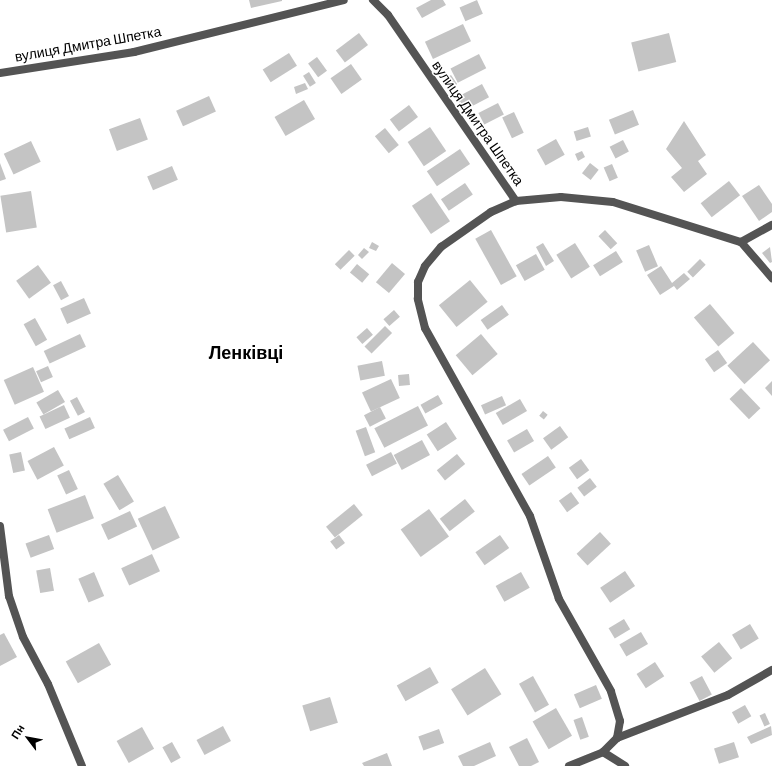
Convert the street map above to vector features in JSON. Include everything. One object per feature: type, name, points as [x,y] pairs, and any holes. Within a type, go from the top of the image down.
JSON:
[{"type":"street","name":"вулиця Дмитра Шпетка","points":[[0,73],[134,52],[344,0]]},
{"type":"street","name":"вулиця Дмитра Шпетка","points":[[372,0],[388,15],[516,201],[561,197],[613,202],[741,242]]},
{"type":"street","points":[[516,201],[491,212],[441,247],[425,266],[418,282],[421,316],[425,328],[530,516],[559,599],[612,691],[620,721],[618,738]]},
{"type":"street","points":[[772,225],[741,242],[772,278]]},
{"type":"street","points":[[0,526],[9,596],[21,630],[48,684],[82,766]]},
{"type":"street","points":[[569,766],[603,752],[618,738],[728,695],[772,670]]},
{"type":"street","points":[[603,752],[625,766]]},
{"type":"building","points":[[249,0],[282,0],[282,1],[251,8]]},
{"type":"building","points":[[431,0],[443,0],[446,5],[422,18],[416,8]]},
{"type":"building","points":[[477,0],[483,14],[465,21],[460,7]]},
{"type":"building","points":[[463,24],[471,41],[433,59],[425,42]]},
{"type":"building","points":[[359,33],[368,45],[345,62],[336,50]]},
{"type":"building","points":[[669,33],[676,62],[638,72],[631,42]]},
{"type":"building","points":[[289,53],[297,66],[271,82],[263,69]]},
{"type":"building","points":[[479,54],[486,68],[458,83],[450,69]]},
{"type":"building","points":[[317,57],[327,71],[318,77],[308,63]]},
{"type":"building","points":[[351,64],[362,80],[341,94],[331,78]]},
{"type":"building","points":[[309,72],[316,83],[310,87],[303,76]]},
{"type":"building","points":[[451,75],[457,84],[451,89],[444,79]]},
{"type":"building","points":[[305,83],[308,89],[296,94],[294,87]]},
{"type":"building","points":[[482,84],[489,97],[463,111],[456,98]]},
{"type":"building","points":[[209,96],[216,112],[183,126],[176,111]]},
{"type":"building","points":[[304,100],[315,119],[286,136],[275,117]]},
{"type":"building","points":[[498,103],[504,115],[484,125],[478,113]]},
{"type":"building","points":[[409,105],[418,117],[399,131],[390,119]]},
{"type":"building","points":[[633,110],[639,125],[615,135],[609,120]]},
{"type":"building","points":[[514,112],[524,133],[512,138],[502,117]]},
{"type":"building","points":[[140,118],[148,140],[117,151],[109,129]]},
{"type":"building","points":[[684,121],[706,155],[698,161],[707,174],[684,192],[671,177],[682,168],[666,149]]},
{"type":"building","points":[[430,127],[446,151],[424,166],[408,142]]},
{"type":"building","points":[[588,127],[591,137],[577,141],[574,131]]},
{"type":"building","points":[[385,128],[399,145],[389,153],[375,136]]},
{"type":"building","points":[[556,139],[565,155],[545,165],[537,150]]},
{"type":"building","points":[[623,140],[629,152],[616,158],[610,147]]},
{"type":"building","points":[[31,141],[41,162],[14,175],[4,154]]},
{"type":"building","points":[[460,149],[470,164],[437,186],[427,171]]},
{"type":"building","points":[[582,151],[585,157],[578,161],[575,154]]},
{"type":"building","points":[[0,163],[6,179],[0,181]]},
{"type":"building","points":[[590,163],[599,170],[591,180],[582,173]]},
{"type":"building","points":[[612,164],[618,178],[610,181],[604,168]]},
{"type":"building","points":[[172,166],[178,180],[153,190],[147,177]]},
{"type":"building","points":[[729,181],[740,195],[712,217],[701,203]]},
{"type":"building","points":[[465,183],[473,195],[449,211],[441,199]]},
{"type":"building","points":[[759,185],[772,204],[772,212],[759,221],[742,196]]},
{"type":"building","points":[[31,191],[37,228],[6,232],[0,196]]},
{"type":"building","points":[[431,193],[450,221],[431,234],[412,206]]},
{"type":"building","points":[[491,230],[517,276],[501,285],[475,239]]},
{"type":"building","points":[[605,230],[617,243],[611,249],[598,236]]},
{"type":"building","points":[[372,242],[379,246],[376,251],[369,248]]},
{"type":"building","points":[[543,243],[554,261],[546,266],[536,247]]},
{"type":"building","points":[[575,243],[590,267],[571,278],[556,255]]},
{"type":"building","points":[[649,245],[658,266],[645,272],[636,250]]},
{"type":"building","points":[[770,247],[772,262],[770,263],[762,253]]},
{"type":"building","points":[[364,248],[369,252],[362,259],[358,255]]},
{"type":"building","points":[[349,250],[355,256],[341,270],[335,264]]},
{"type":"building","points":[[616,251],[623,262],[600,276],[593,265]]},
{"type":"building","points":[[536,254],[545,270],[525,281],[516,265]]},
{"type":"building","points":[[700,259],[706,265],[693,277],[687,272]]},
{"type":"building","points":[[392,263],[405,274],[389,293],[376,282]]},
{"type":"building","points":[[357,264],[369,274],[362,283],[350,272]]},
{"type":"building","points":[[38,265],[51,283],[29,299],[16,281]]},
{"type":"building","points":[[661,266],[672,283],[684,273],[690,279],[677,290],[674,286],[660,295],[647,275]]},
{"type":"building","points":[[470,280],[488,302],[457,327],[439,305]]},
{"type":"building","points":[[61,281],[69,296],[61,300],[53,285]]},
{"type":"building","points":[[84,298],[91,314],[67,324],[60,309]]},
{"type":"building","points":[[710,304],[734,333],[718,347],[694,317]]},
{"type":"building","points":[[502,305],[509,315],[488,330],[481,320]]},
{"type":"building","points":[[394,310],[400,317],[389,326],[383,319]]},
{"type":"building","points":[[35,318],[47,340],[36,346],[24,324]]},
{"type":"building","points":[[385,326],[392,333],[372,354],[364,347]]},
{"type":"building","points":[[367,328],[373,335],[362,344],[356,337]]},
{"type":"building","points":[[80,334],[86,347],[50,364],[44,351]]},
{"type":"building","points":[[481,334],[498,354],[472,375],[456,355]]},
{"type":"building","points":[[753,342],[770,360],[744,384],[727,366]]},
{"type":"building","points":[[718,350],[727,363],[714,372],[705,359]]},
{"type":"building","points":[[382,361],[385,376],[360,380],[357,366]]},
{"type":"building","points":[[48,366],[53,377],[41,382],[36,371]]},
{"type":"building","points":[[33,367],[44,392],[15,405],[4,380]]},
{"type":"building","points":[[409,374],[410,385],[399,386],[398,375]]},
{"type":"building","points":[[391,379],[400,398],[371,412],[362,393]]},
{"type":"building","points":[[772,381],[772,396],[765,388]]},
{"type":"building","points":[[741,388],[760,408],[749,419],[729,399]]},
{"type":"building","points":[[58,390],[65,402],[43,415],[36,402]]},
{"type":"building","points":[[438,395],[443,404],[425,413],[421,405]]},
{"type":"building","points":[[502,396],[506,405],[485,414],[481,405]]},
{"type":"building","points":[[77,397],[85,412],[78,416],[70,401]]},
{"type":"building","points":[[520,399],[527,411],[503,425],[496,413]]},
{"type":"building","points":[[64,405],[70,418],[45,429],[40,416]]},
{"type":"building","points":[[418,406],[428,426],[384,448],[374,428]]},
{"type":"building","points":[[380,407],[386,419],[370,427],[364,415]]},
{"type":"building","points":[[543,411],[548,415],[544,419],[539,416]]},
{"type":"building","points":[[28,417],[34,429],[9,441],[3,430]]},
{"type":"building","points":[[90,417],[95,428],[69,439],[64,428]]},
{"type":"building","points":[[446,422],[457,439],[438,451],[427,435]]},
{"type":"building","points":[[560,426],[568,437],[551,450],[543,438]]},
{"type":"building","points":[[366,427],[375,452],[365,456],[356,431]]},
{"type":"building","points":[[527,429],[534,441],[514,453],[507,440]]},
{"type":"building","points":[[422,440],[430,455],[402,470],[394,455]]},
{"type":"building","points":[[54,447],[64,466],[37,480],[28,461]]},
{"type":"building","points":[[21,452],[25,471],[13,473],[9,454]]},
{"type":"building","points":[[391,452],[397,464],[372,476],[366,465]]},
{"type":"building","points":[[457,454],[465,464],[445,480],[437,470]]},
{"type":"building","points":[[548,456],[556,468],[529,486],[521,474]]},
{"type":"building","points":[[581,459],[589,470],[577,479],[569,468]]},
{"type":"building","points":[[69,470],[78,489],[66,495],[57,475]]},
{"type":"building","points":[[118,475],[134,502],[119,510],[103,484]]},
{"type":"building","points":[[590,478],[597,487],[584,497],[577,488]]},
{"type":"building","points":[[571,492],[579,503],[567,512],[559,501]]},
{"type":"building","points":[[85,495],[94,518],[57,533],[48,509]]},
{"type":"building","points":[[465,499],[475,512],[450,531],[440,519]]},
{"type":"building","points":[[354,504],[363,515],[335,538],[326,527]]},
{"type":"building","points":[[165,506],[180,538],[153,550],[138,519]]},
{"type":"building","points":[[429,509],[449,537],[421,557],[401,530]]},
{"type":"building","points":[[130,511],[137,526],[108,540],[101,525]]},
{"type":"building","points":[[600,532],[611,544],[588,566],[577,554]]},
{"type":"building","points":[[49,535],[54,549],[31,558],[26,544]]},
{"type":"building","points":[[339,535],[345,543],[336,550],[330,542]]},
{"type":"building","points":[[500,535],[509,548],[485,565],[475,552]]},
{"type":"building","points":[[152,554],[160,571],[129,586],[121,568]]},
{"type":"building","points":[[50,568],[54,591],[40,593],[36,570]]},
{"type":"building","points":[[625,571],[635,586],[610,603],[600,588]]},
{"type":"building","points":[[94,572],[104,596],[89,603],[78,579]]},
{"type":"building","points":[[521,572],[530,588],[504,602],[496,586]]},
{"type":"building","points":[[624,619],[630,629],[615,639],[609,628]]},
{"type":"building","points":[[750,624],[759,639],[741,649],[732,635]]},
{"type":"building","points":[[641,632],[648,644],[626,657],[619,644]]},
{"type":"building","points":[[4,633],[17,657],[0,666],[0,635]]},
{"type":"building","points":[[719,642],[732,658],[714,673],[701,656]]},
{"type":"building","points":[[99,643],[111,665],[78,683],[66,661]]},
{"type":"building","points":[[655,662],[664,676],[646,688],[637,674]]},
{"type":"building","points":[[430,667],[439,683],[405,701],[397,685]]},
{"type":"building","points":[[485,668],[501,694],[468,715],[451,689]]},
{"type":"building","points":[[533,676],[549,705],[535,713],[519,684]]},
{"type":"building","points":[[702,676],[712,695],[699,701],[690,683]]},
{"type":"building","points":[[596,685],[602,699],[580,708],[574,694]]},
{"type":"building","points":[[330,697],[338,723],[310,731],[302,705]]},
{"type":"building","points":[[745,705],[751,716],[738,724],[732,712]]},
{"type":"building","points":[[556,708],[572,736],[549,749],[533,722]]},
{"type":"building","points":[[765,713],[770,724],[764,726],[760,715]]},
{"type":"building","points":[[582,717],[589,737],[580,740],[573,720]]},
{"type":"building","points":[[223,726],[231,741],[204,755],[197,740]]},
{"type":"building","points":[[771,726],[772,735],[751,744],[747,737]]},
{"type":"building","points":[[142,727],[154,749],[129,763],[117,741]]},
{"type":"building","points":[[439,729],[444,743],[423,751],[418,737]]},
{"type":"building","points":[[527,738],[539,762],[531,766],[519,766],[509,747]]},
{"type":"building","points":[[172,742],[181,758],[171,763],[162,747]]},
{"type":"building","points":[[490,742],[496,756],[474,766],[463,766],[458,756]]},
{"type":"building","points":[[734,742],[739,757],[719,764],[714,748]]},
{"type":"building","points":[[387,753],[392,766],[364,766],[362,763]]},
{"type":"district","name":"Ленківці","points":[[246,352]]}]
